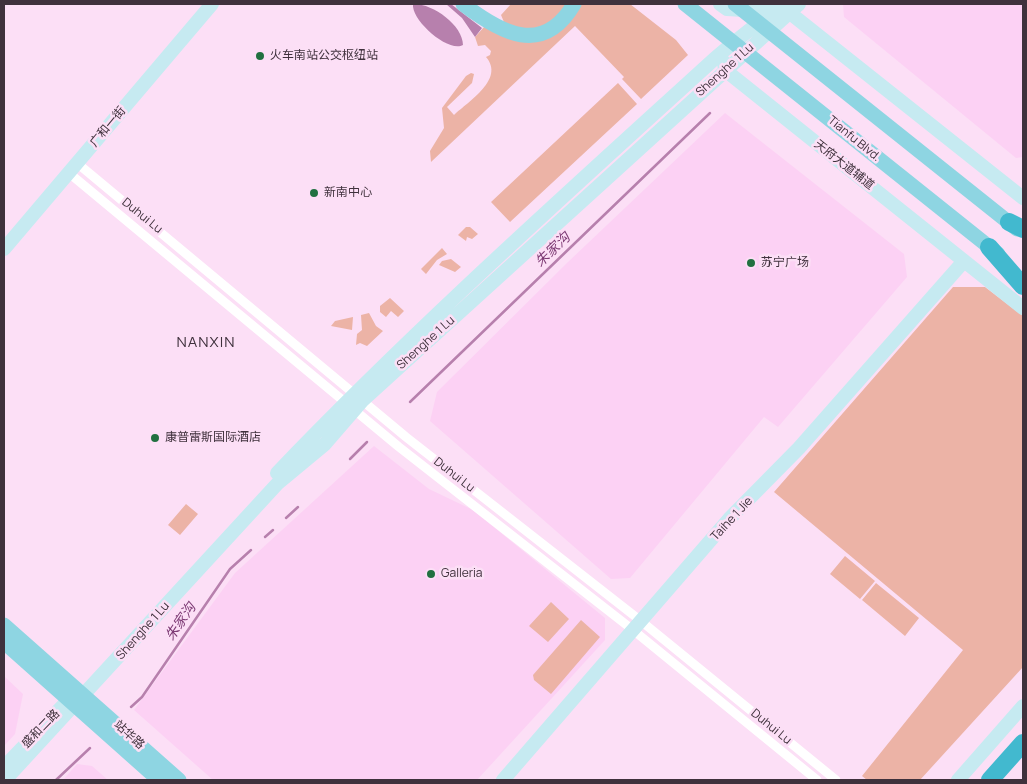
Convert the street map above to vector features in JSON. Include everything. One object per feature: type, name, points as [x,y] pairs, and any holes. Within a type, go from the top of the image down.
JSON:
[{"type":"highway","points":[[989,247],[1023,286]]},
{"type":"highway","points":[[990,780],[1023,743]]},
{"type":"main road","name":"广和一街","points":[[4,249],[212,4]]},
{"type":"main road","points":[[463,4],[489,24],[503,30],[533,35],[553,28],[561,22],[574,4]]},
{"type":"main road","name":"Tianfu Blvd.","points":[[685,4],[1023,274]]},
{"type":"main road","points":[[696,4],[716,20],[725,70]]},
{"type":"main road","points":[[720,4],[726,9],[786,8],[1023,198]]},
{"type":"main road","points":[[735,4],[1016,226],[1023,234]]},
{"type":"main road","name":"Shenghe 1 Lu","points":[[77,698],[257,504],[325,444],[354,401],[393,358],[544,213],[722,52],[786,8]]},
{"type":"main road","name":"Shenghe 1 Lu","points":[[354,401],[725,70],[786,8]]},
{"type":"main road","name":"天府大道辅道","points":[[725,70],[1023,308]]},
{"type":"main road","name":"Taihe 1 Jie","points":[[503,780],[729,519],[799,448],[964,261]]},
{"type":"main road","points":[[4,625],[77,698]]},
{"type":"main road","points":[[4,642],[77,698]]},
{"type":"main road","points":[[5,780],[77,698]]},
{"type":"main road","name":"盛和二路","points":[[4,767],[77,698]]},
{"type":"main road","name":"站华路","points":[[77,698],[159,780]]},
{"type":"main road","name":"站华路","points":[[77,698],[179,780]]},
{"type":"main road","points":[[958,780],[1023,706]]},
{"type":"street","name":"Duhui Lu","points":[[73,168],[354,401],[637,626],[836,780]]},
{"type":"street","name":"Duhui Lu","points":[[73,168],[354,401],[406,437],[637,626],[817,780]]},
{"type":"shaded area","points":[[413,4],[429,7],[445,17],[458,30],[462,37],[463,45],[449,44],[432,34],[418,18]]},
{"type":"shaded area","points":[[446,4],[451,4],[482,28],[475,37],[462,18]]},
{"type":"shaded area","points":[[511,4],[630,4],[676,40],[688,55],[641,99],[622,79],[624,77],[575,26],[431,162],[430,151],[444,128],[442,108],[466,76],[471,73],[474,74],[472,83],[447,107],[454,115],[483,89],[491,73],[491,65],[486,57],[490,55],[491,51],[485,45],[478,46],[475,37],[485,26],[509,34],[501,15]]},
{"type":"shaded area","points":[[843,4],[1023,4],[1023,157],[1016,158],[844,17]]},
{"type":"shaded area","points":[[618,83],[637,104],[510,222],[491,202]]},
{"type":"shaded area","points":[[725,113],[904,254],[907,277],[778,427],[764,417],[630,578],[611,579],[430,421],[437,392],[568,262]]},
{"type":"shaded area","points":[[466,227],[470,227],[478,234],[472,239],[467,237],[466,241],[458,235]]},
{"type":"shaded area","points":[[442,248],[447,254],[437,260],[426,274],[421,269]]},
{"type":"shaded area","points":[[451,259],[461,267],[455,272],[439,265],[442,261]]},
{"type":"shaded area","points":[[953,287],[985,287],[1023,316],[1023,667],[920,780],[867,780],[862,776],[963,650],[774,492]]},
{"type":"shaded area","points":[[390,298],[404,311],[398,317],[391,311],[386,317],[380,312],[380,306]]},
{"type":"shaded area","points":[[369,313],[376,326],[383,331],[367,346],[360,343],[356,345],[357,334],[362,330],[361,315]]},
{"type":"shaded area","points":[[353,317],[352,330],[331,326],[335,321]]},
{"type":"shaded area","points":[[374,446],[429,489],[473,510],[605,618],[605,640],[477,780],[213,780],[134,710],[235,573]]},
{"type":"shaded area","points":[[186,504],[198,514],[180,535],[168,525]]},
{"type":"shaded area","points":[[845,556],[875,581],[860,599],[830,574]]},
{"type":"shaded area","points":[[876,583],[919,618],[905,636],[862,600]]},
{"type":"shaded area","points":[[551,602],[569,619],[548,642],[529,626]]},
{"type":"shaded area","points":[[581,620],[600,637],[551,694],[534,680],[533,675]]},
{"type":"shaded area","points":[[4,676],[23,694],[15,734],[4,746]]},
{"type":"shaded area","points":[[77,764],[92,766],[108,780],[63,780]]},
{"type":"waterway","name":"朱家沟","points":[[410,402],[710,113]]},
{"type":"waterway","name":"朱家沟","points":[[350,459],[367,442]]},
{"type":"waterway","name":"朱家沟","points":[[286,518],[298,507]]},
{"type":"waterway","name":"朱家沟","points":[[265,537],[273,530]]},
{"type":"waterway","name":"朱家沟","points":[[131,707],[142,697],[230,569],[251,550]]},
{"type":"waterway","name":"朱家沟","points":[[56,780],[90,748]]},
{"type":"place","name":"火车南站公交枢纽站","points":[[260,56]]},
{"type":"place","name":"新南中心","points":[[314,193]]},
{"type":"place","name":"苏宁广场","points":[[751,263]]},
{"type":"place","name":"康普雷斯国际酒店","points":[[155,438]]},
{"type":"place","name":"Galleria","points":[[431,574]]},
{"type":"district","name":"NANXIN","points":[[206,343]]}]
